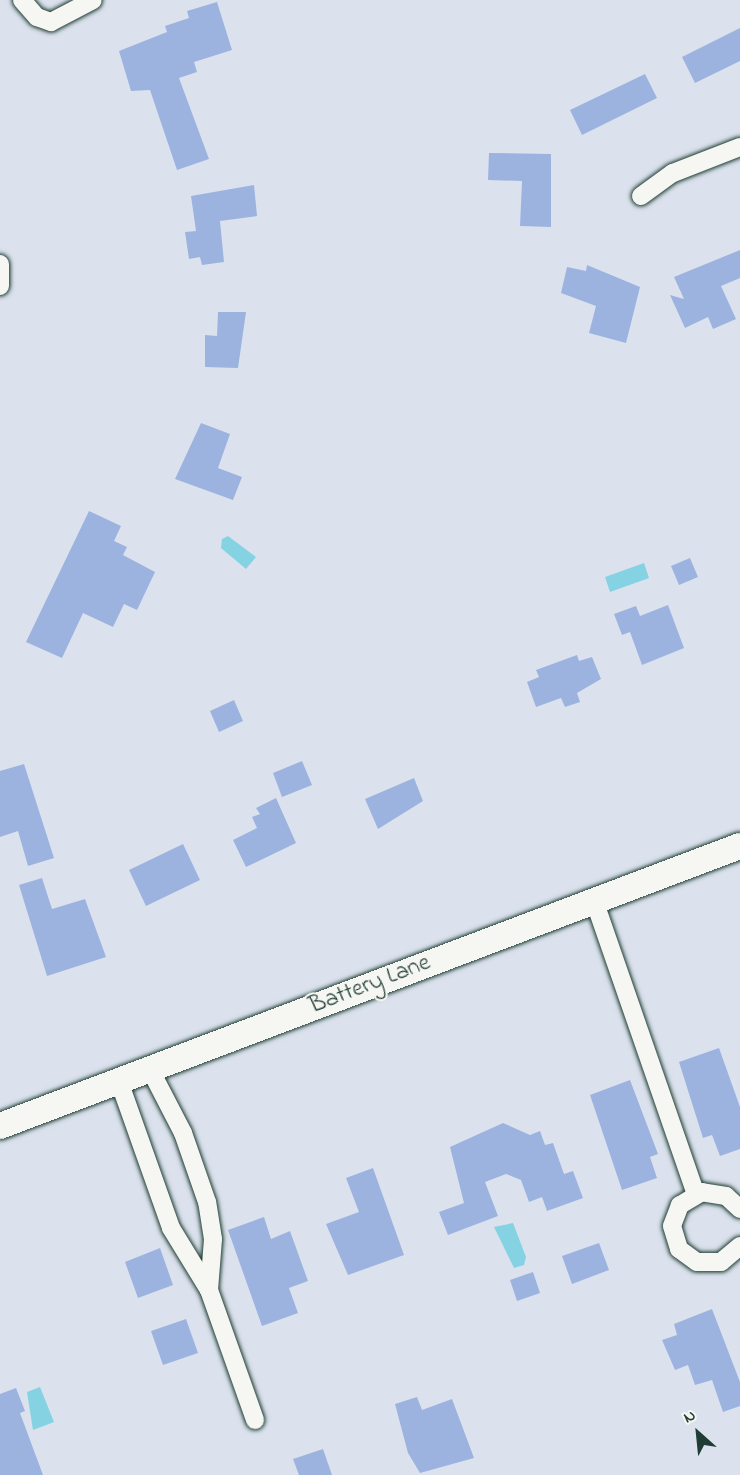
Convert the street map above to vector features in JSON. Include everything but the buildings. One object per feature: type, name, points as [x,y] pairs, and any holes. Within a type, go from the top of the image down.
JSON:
[{"type":"main road","name":"Battery Lane","points":[[0,1126],[740,846]]},
{"type":"street","points":[[22,0],[51,22],[93,0]]},
{"type":"street","points":[[641,196],[673,173],[740,147]]},
{"type":"street","points":[[0,264],[0,286]]},
{"type":"street","points":[[594,900],[696,1194]]},
{"type":"street","points":[[150,1069],[183,1133],[207,1202],[213,1239],[209,1290]]},
{"type":"street","points":[[119,1081],[171,1228],[209,1290],[255,1420]]},
{"type":"street","points":[[740,1209],[721,1194],[696,1194],[674,1219],[674,1237],[682,1252],[714,1264],[740,1246]]},
{"type":"water","points":[[228,536],[256,557],[246,569],[221,548],[222,539]]},
{"type":"water","points":[[644,563],[649,578],[610,592],[605,577]]},
{"type":"water","points":[[513,1223],[526,1257],[524,1265],[514,1268],[494,1227]]},
{"type":"water","points":[[40,1387],[54,1422],[33,1430],[27,1392]]}]
